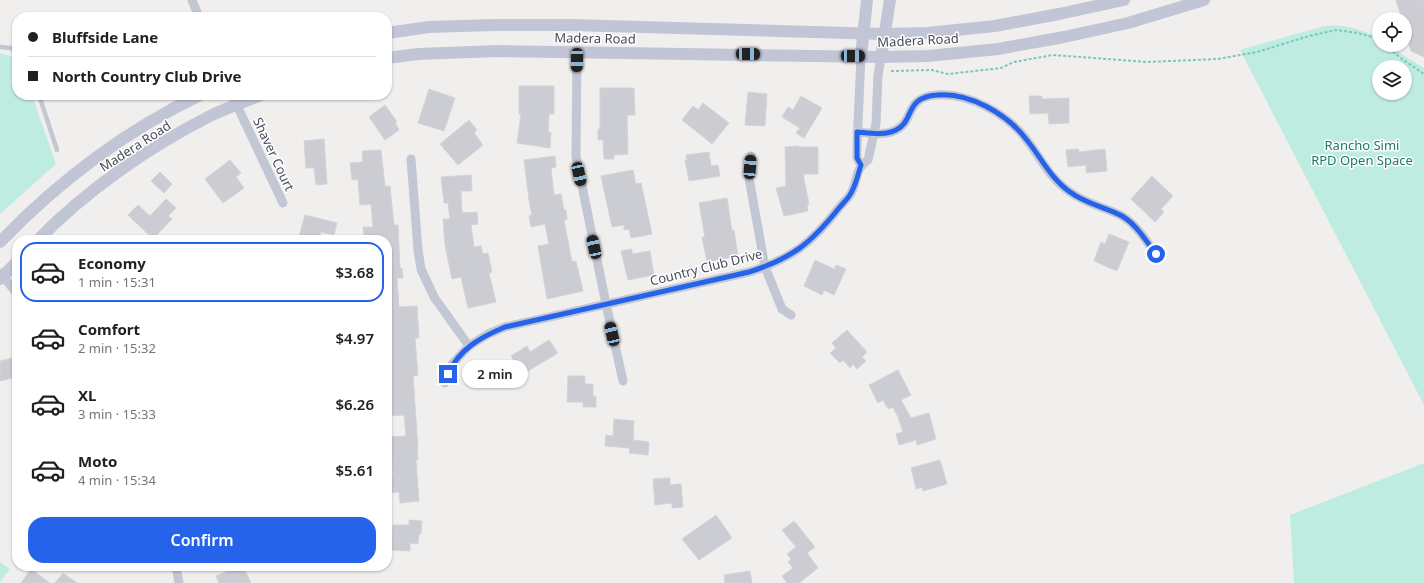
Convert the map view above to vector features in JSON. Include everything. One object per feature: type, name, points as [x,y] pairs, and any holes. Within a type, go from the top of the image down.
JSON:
[{"type":"main road","points":[[861,56],[867,0]]},
{"type":"main road","points":[[881,57],[890,0]]},
{"type":"main road","name":"Madera Road","points":[[392,32],[429,27],[503,25],[884,34],[927,33],[995,26],[1124,0]]},
{"type":"main road","name":"Madera Road","points":[[392,57],[418,54],[459,52],[577,52],[881,57],[928,56],[998,49],[1064,37],[1128,23],[1204,0]]},
{"type":"main road","name":"Madera Road","points":[[0,242],[68,179],[96,158],[132,133],[191,100]]},
{"type":"main road","name":"Madera Road","points":[[43,235],[70,209],[122,169],[234,100]]},
{"type":"main road","points":[[1,276],[12,266]]},
{"type":"street","points":[[192,0],[197,12]]},
{"type":"street","points":[[577,52],[576,156],[623,381]]},
{"type":"street","points":[[861,56],[857,132],[857,158],[861,165]]},
{"type":"street","name":"Country Club Drive","points":[[444,383],[452,364],[469,346],[488,334],[505,327],[749,272],[784,259],[800,249],[823,228],[851,193],[861,165],[868,160],[874,133],[881,57]]},
{"type":"street","points":[[857,132],[891,132],[900,128],[906,121],[914,105],[922,98],[928,96],[938,94],[954,96],[971,100],[986,106],[1002,115],[1016,127],[1027,139],[1046,168],[1058,182],[1070,192],[1085,201],[1122,216],[1139,230],[1156,254]]},
{"type":"street","name":"Shaver Court","points":[[234,100],[283,203]]},
{"type":"street","points":[[751,156],[749,178],[765,267],[782,309],[792,315]]},
{"type":"street","points":[[411,160],[418,250],[422,269],[434,297],[469,346]]},
{"type":"street","points":[[1,276],[12,288]]},
{"type":"street","points":[[177,571],[178,583]]},
{"type":"lane","points":[[0,47],[12,49]]},
{"type":"lane","points":[[41,100],[57,150]]},
{"type":"path","points":[[891,71],[932,70],[948,74],[1001,68],[1014,62],[1053,55],[1147,62],[1218,59],[1257,52],[1309,36],[1336,30],[1358,33],[1372,37]]},
{"type":"path","points":[[1394,52],[1424,74]]},
{"type":"green space","name":"Rancho Simi RPD Open Space","points":[[1324,26],[1345,27],[1366,32],[1372,35],[1372,52],[1398,52],[1411,60],[1372,60],[1372,100],[1412,100],[1412,61],[1424,68],[1424,405],[1240,50]]},
{"type":"green space","points":[[0,53],[12,57],[12,100],[34,100],[56,164],[0,214]]},
{"type":"green space","points":[[1424,463],[1424,583],[1294,583],[1290,515]]},
{"type":"green space","points":[[0,562],[10,569],[0,582]]},
{"type":"building","points":[[1396,0],[1424,0],[1424,57],[1412,51],[1412,12],[1400,12]]},
{"type":"building","points":[[519,86],[554,86],[554,114],[549,114],[548,132],[551,132],[550,148],[517,143],[521,114],[519,114]]},
{"type":"building","points":[[600,88],[634,88],[635,115],[627,115],[628,154],[614,155],[614,159],[604,159],[603,140],[598,140],[598,129],[600,129]]},
{"type":"building","points":[[429,89],[455,98],[444,131],[418,123]]},
{"type":"building","points":[[748,92],[767,94],[765,126],[745,125]]},
{"type":"building","points":[[801,96],[822,108],[804,138],[796,133],[800,128],[782,117],[788,107],[793,110]]},
{"type":"building","points":[[1029,96],[1042,96],[1042,99],[1069,98],[1069,123],[1049,124],[1048,113],[1030,114]]},
{"type":"building","points":[[703,103],[729,123],[712,144],[682,120],[693,106],[698,110]]},
{"type":"building","points":[[385,105],[397,122],[395,123],[399,130],[385,140],[369,117]]},
{"type":"building","points":[[469,120],[477,130],[474,133],[483,145],[458,165],[440,144]]},
{"type":"building","points":[[324,139],[327,184],[316,185],[314,168],[306,168],[304,141]]},
{"type":"building","points":[[799,146],[798,147],[818,147],[818,174],[803,174],[809,204],[807,205],[808,211],[784,216],[776,188],[786,186],[785,147]]},
{"type":"building","points":[[1078,149],[1079,152],[1105,149],[1107,171],[1086,173],[1086,165],[1068,167],[1066,150]]},
{"type":"building","points":[[381,150],[385,186],[390,186],[394,225],[398,225],[400,268],[402,268],[403,278],[397,278],[399,307],[417,306],[419,338],[415,338],[418,375],[413,376],[418,448],[418,460],[416,460],[419,501],[400,503],[399,492],[392,493],[392,437],[406,436],[404,415],[392,416],[392,235],[364,235],[363,227],[373,227],[371,204],[360,205],[358,179],[352,180],[350,163],[363,162],[362,151]]},
{"type":"building","points":[[709,152],[711,166],[718,165],[720,176],[689,181],[685,160],[687,160],[686,155]]},
{"type":"building","points":[[555,156],[556,167],[551,168],[554,195],[561,194],[564,210],[566,210],[567,219],[564,220],[572,262],[576,261],[583,291],[547,299],[538,246],[549,244],[545,224],[531,227],[529,216],[532,215],[524,160]]},
{"type":"building","points":[[230,160],[241,173],[236,177],[244,188],[223,203],[205,179]]},
{"type":"building","points":[[633,170],[636,184],[641,183],[652,234],[631,238],[629,229],[624,230],[624,225],[612,227],[601,176]]},
{"type":"building","points":[[160,172],[172,184],[164,193],[151,181]]},
{"type":"building","points":[[471,175],[472,191],[461,191],[462,213],[477,212],[478,224],[471,225],[474,247],[481,246],[483,254],[488,253],[492,272],[489,273],[496,302],[468,308],[461,277],[452,279],[445,245],[443,219],[450,219],[448,203],[444,203],[441,177]]},
{"type":"building","points":[[1152,176],[1173,196],[1161,209],[1164,212],[1155,222],[1131,199]]},
{"type":"building","points":[[727,198],[732,231],[734,230],[738,256],[707,262],[702,237],[705,237],[699,203]]},
{"type":"building","points":[[166,199],[176,208],[168,216],[172,219],[157,235],[149,235],[128,215],[138,205],[150,216]]},
{"type":"building","points":[[305,215],[337,223],[334,235],[321,232],[320,235],[299,235]]},
{"type":"building","points":[[1109,234],[1129,242],[1117,271],[1094,261],[1101,242],[1105,244]]},
{"type":"building","points":[[632,249],[632,254],[650,251],[654,275],[628,280],[621,251]]},
{"type":"building","points":[[815,260],[834,269],[836,265],[846,269],[834,295],[824,290],[822,295],[804,286]]},
{"type":"building","points":[[847,330],[867,352],[862,357],[866,361],[857,369],[853,364],[850,368],[843,360],[840,363],[830,353],[836,348],[832,343]]},
{"type":"building","points":[[549,340],[558,353],[523,374],[511,356],[527,346],[530,352]]},
{"type":"building","points":[[12,358],[12,378],[0,381],[0,361]]},
{"type":"building","points":[[898,370],[911,395],[901,400],[911,418],[929,413],[936,439],[917,445],[916,440],[899,445],[896,434],[903,432],[893,407],[888,409],[883,400],[878,403],[869,385]]},
{"type":"building","points":[[568,376],[585,376],[585,384],[593,384],[593,396],[596,396],[596,407],[583,407],[583,402],[567,402]]},
{"type":"building","points":[[614,419],[634,421],[633,440],[649,442],[648,455],[629,453],[630,448],[605,446],[606,435],[613,436]]},
{"type":"building","points":[[940,460],[947,484],[923,491],[922,487],[916,489],[911,468]]},
{"type":"building","points":[[670,478],[670,485],[681,484],[683,507],[672,508],[672,503],[655,505],[653,479]]},
{"type":"building","points":[[716,515],[732,538],[699,560],[682,539]]},
{"type":"building","points":[[409,520],[422,521],[421,534],[419,534],[418,544],[410,543],[410,551],[392,550],[393,525],[409,525]]},
{"type":"building","points":[[794,521],[815,547],[807,553],[818,568],[799,583],[787,583],[782,576],[793,568],[788,562],[791,559],[787,554],[796,547],[782,530]]},
{"type":"building","points":[[30,571],[34,571],[50,583],[21,583]]},
{"type":"building","points":[[228,571],[245,571],[251,583],[219,583],[216,576]]},
{"type":"building","points":[[750,571],[752,583],[725,583],[724,575]]},
{"type":"building","points":[[63,573],[77,583],[55,583]]},
{"type":"route","points":[[448,374],[452,364],[469,346],[488,334],[505,327],[749,272],[784,259],[800,249],[814,237],[827,224],[851,193],[861,165],[857,158],[857,132],[883,133],[896,130],[906,121],[911,109],[918,101],[922,98],[938,94],[971,100],[1002,115],[1027,139],[1046,168],[1058,182],[1070,192],[1085,201],[1122,216],[1139,230],[1156,254]]}]
